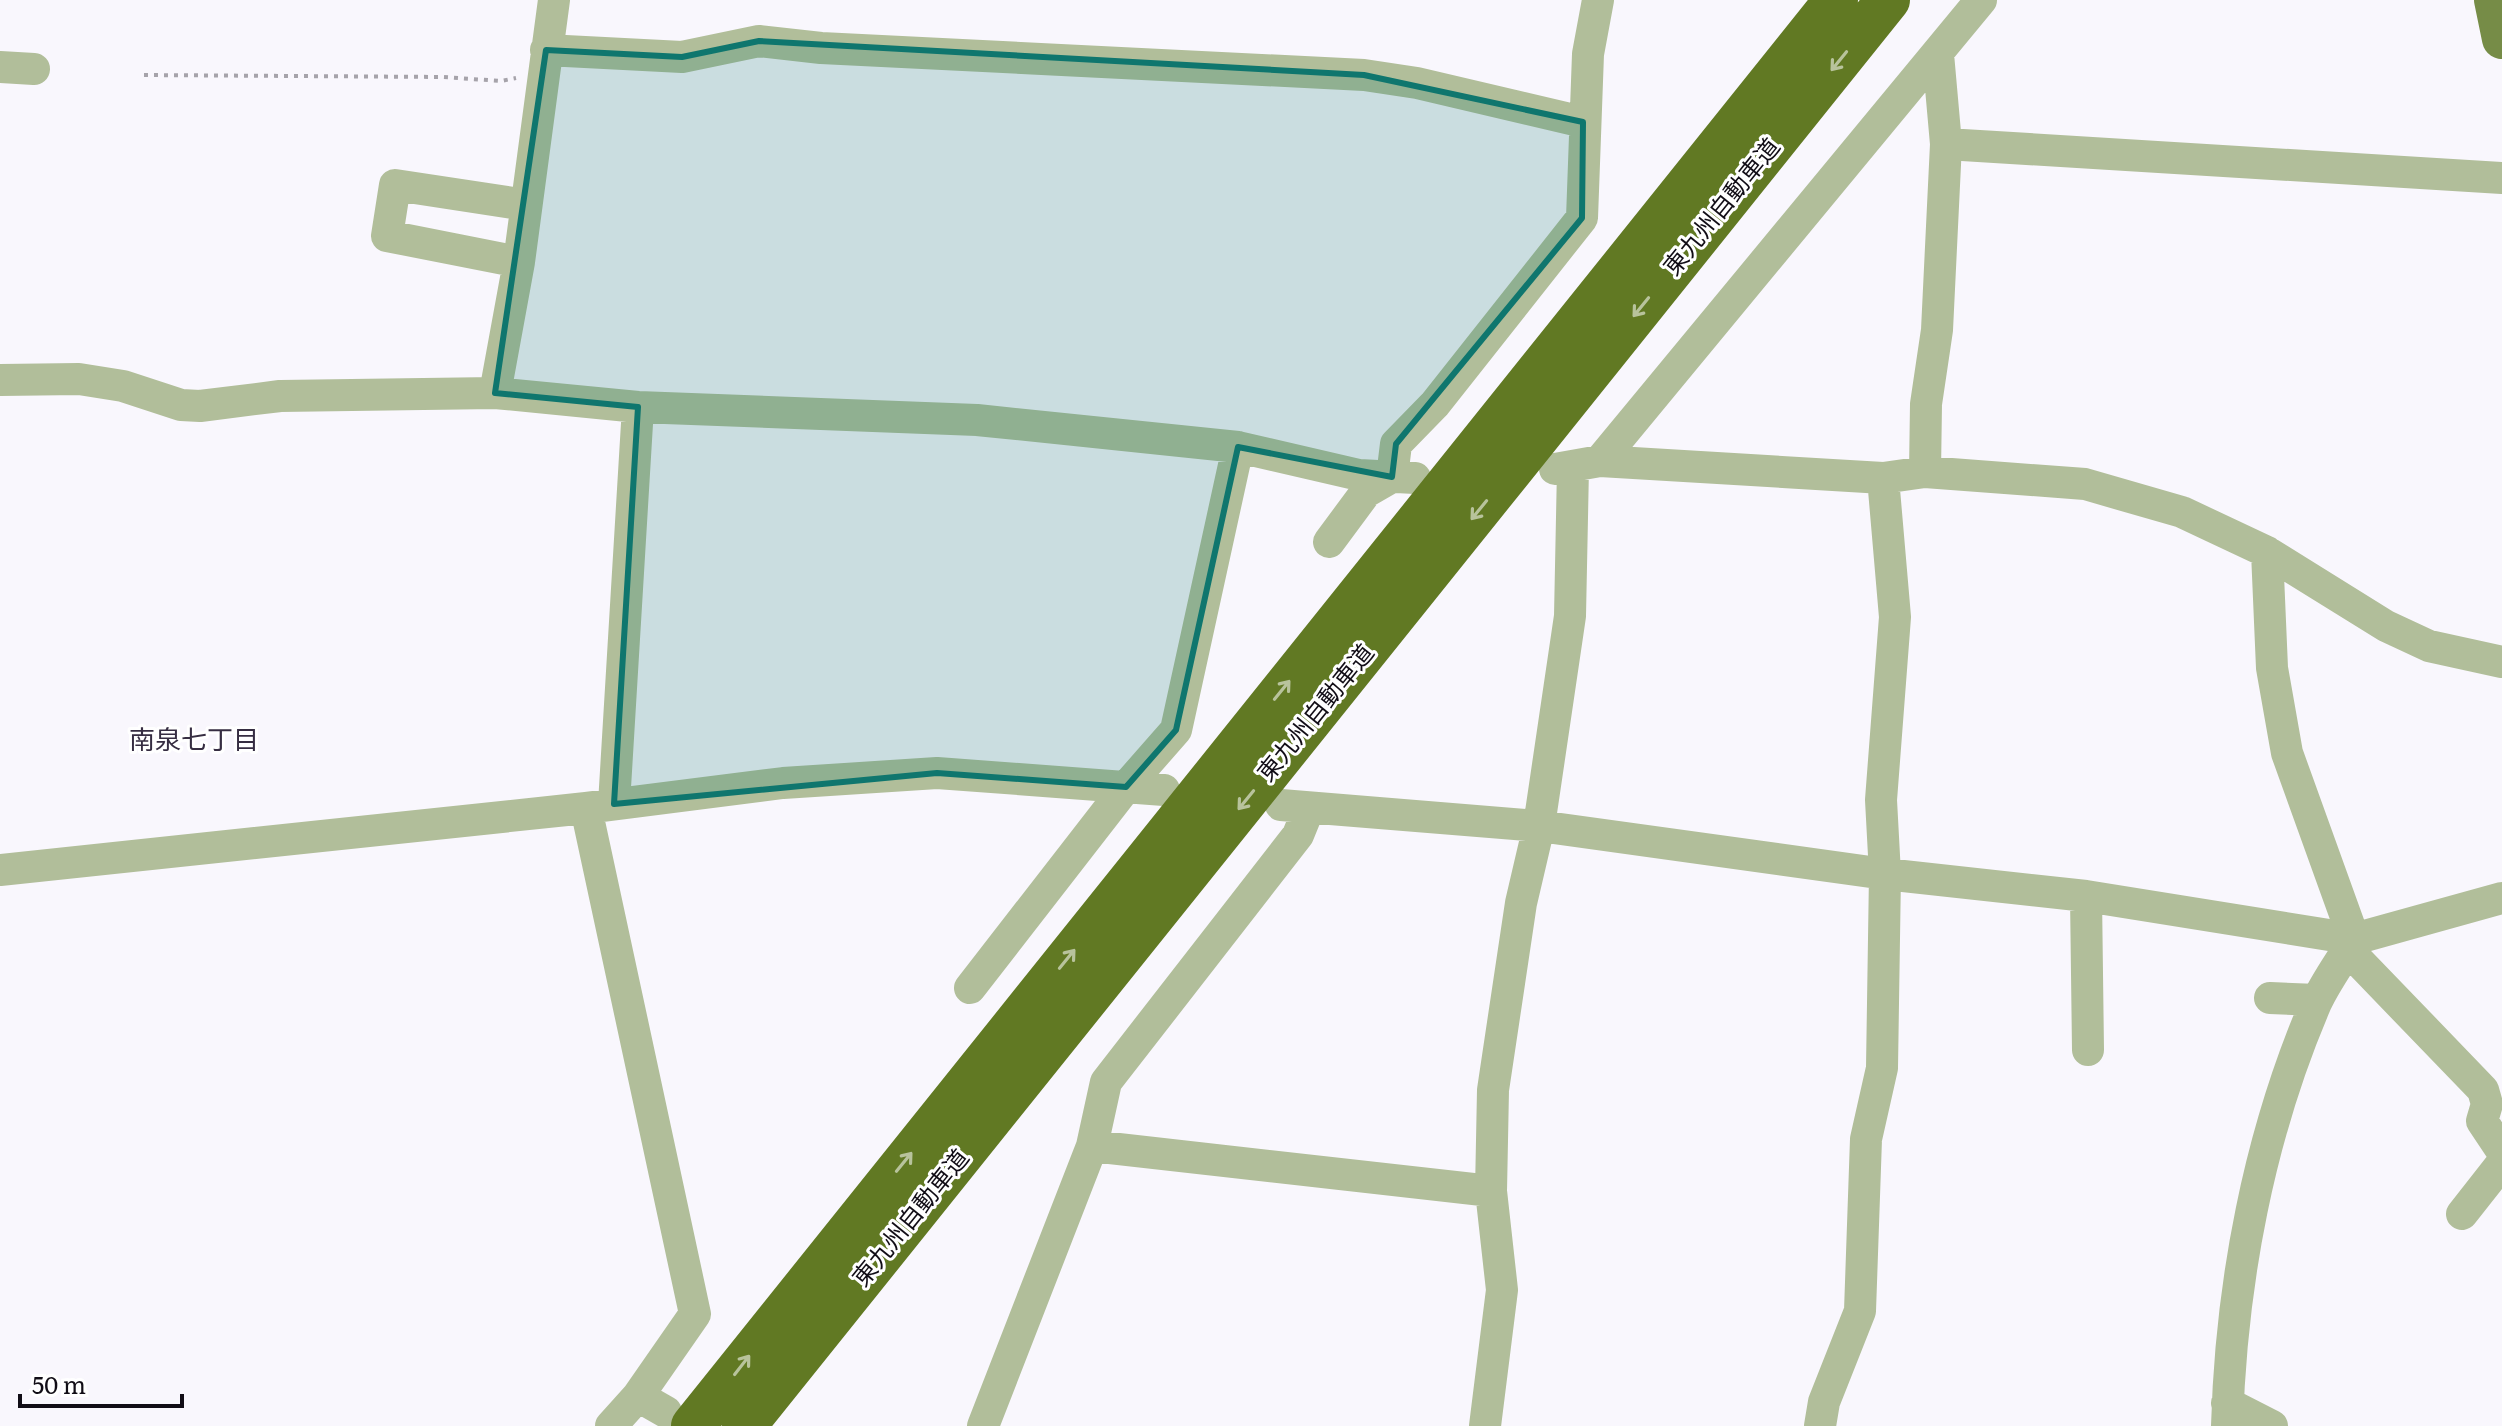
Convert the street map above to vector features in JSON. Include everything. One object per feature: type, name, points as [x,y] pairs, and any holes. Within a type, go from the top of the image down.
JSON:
[{"type":"highway","name":"東九州自動車道","points":[[680,1419],[1836,0]]},
{"type":"highway","name":"東九州自動車道","points":[[744,1426],[1888,0]]},
{"type":"main road","points":[[2494,0],[2502,39]]},
{"type":"street","points":[[495,393],[519,262],[554,0]]},
{"type":"street","points":[[1403,477],[1396,444],[1435,404],[1582,218],[1583,122],[1588,54],[1598,0]]},
{"type":"street","points":[[1485,1426],[1502,1290],[1491,1191],[1493,1090],[1521,903],[1539,826],[1570,616],[1576,466],[1938,54],[1981,0]]},
{"type":"street","points":[[544,62],[682,57],[759,41],[821,48],[1364,75],[1417,83],[1583,122]]},
{"type":"street","points":[[1925,472],[1926,404],[1937,330],[1946,144],[1938,54]]},
{"type":"street","points":[[0,67],[34,69]]},
{"type":"street","points":[[1946,144],[2502,178]]},
{"type":"street","points":[[519,262],[387,236],[395,185],[526,205]]},
{"type":"street","points":[[0,380],[79,379],[123,386],[181,405],[200,406],[280,396],[495,393],[638,407],[977,420],[1238,447],[1359,475],[1403,477]]},
{"type":"street","points":[[611,1426],[638,1396],[695,1314],[600,806],[638,407]]},
{"type":"street","points":[[970,988],[1126,787],[1176,730],[1238,447]]},
{"type":"street","points":[[1576,466],[1883,478],[1925,472],[2085,484],[2182,512],[2267,552],[2386,626],[2429,646],[2502,662]]},
{"type":"street","points":[[1329,542],[1366,492],[1403,477]]},
{"type":"street","points":[[1820,1426],[1824,1402],[1860,1311],[1866,1139],[1882,1068],[1885,874],[1881,800],[1895,617],[1883,478]]},
{"type":"street","points":[[2267,552],[2272,668],[2287,753],[2351,945],[2494,1100],[2482,1121],[2502,1151]]},
{"type":"street","points":[[0,870],[600,806],[783,783],[937,773],[1164,790]]},
{"type":"street","points":[[983,1426],[1092,1146],[1106,1082],[1298,835],[1295,806],[1539,826],[1885,874],[2086,896],[2351,945],[2502,898]]},
{"type":"street","points":[[2086,896],[2088,1050]]},
{"type":"street","points":[[2272,1426],[2227,1414],[2229,1346],[2268,1131],[2317,1000],[2351,945]]},
{"type":"street","points":[[2270,998],[2317,1000]]},
{"type":"street","points":[[1092,1146],[1491,1191]]},
{"type":"street","points":[[2462,1214],[2502,1163]]},
{"type":"street","points":[[638,1396],[680,1419]]},
{"type":"path","points":[[144,75],[443,77],[501,81],[544,62]]},
{"type":"highlighted area","points":[[759,41],[1364,75],[1583,122],[1582,218],[1396,444],[1392,477],[1238,447],[1176,730],[1126,787],[937,773],[614,804],[638,407],[495,393],[546,50],[682,57]]},
{"type":"district","name":"南泉七丁目","points":[[194,740]]}]
